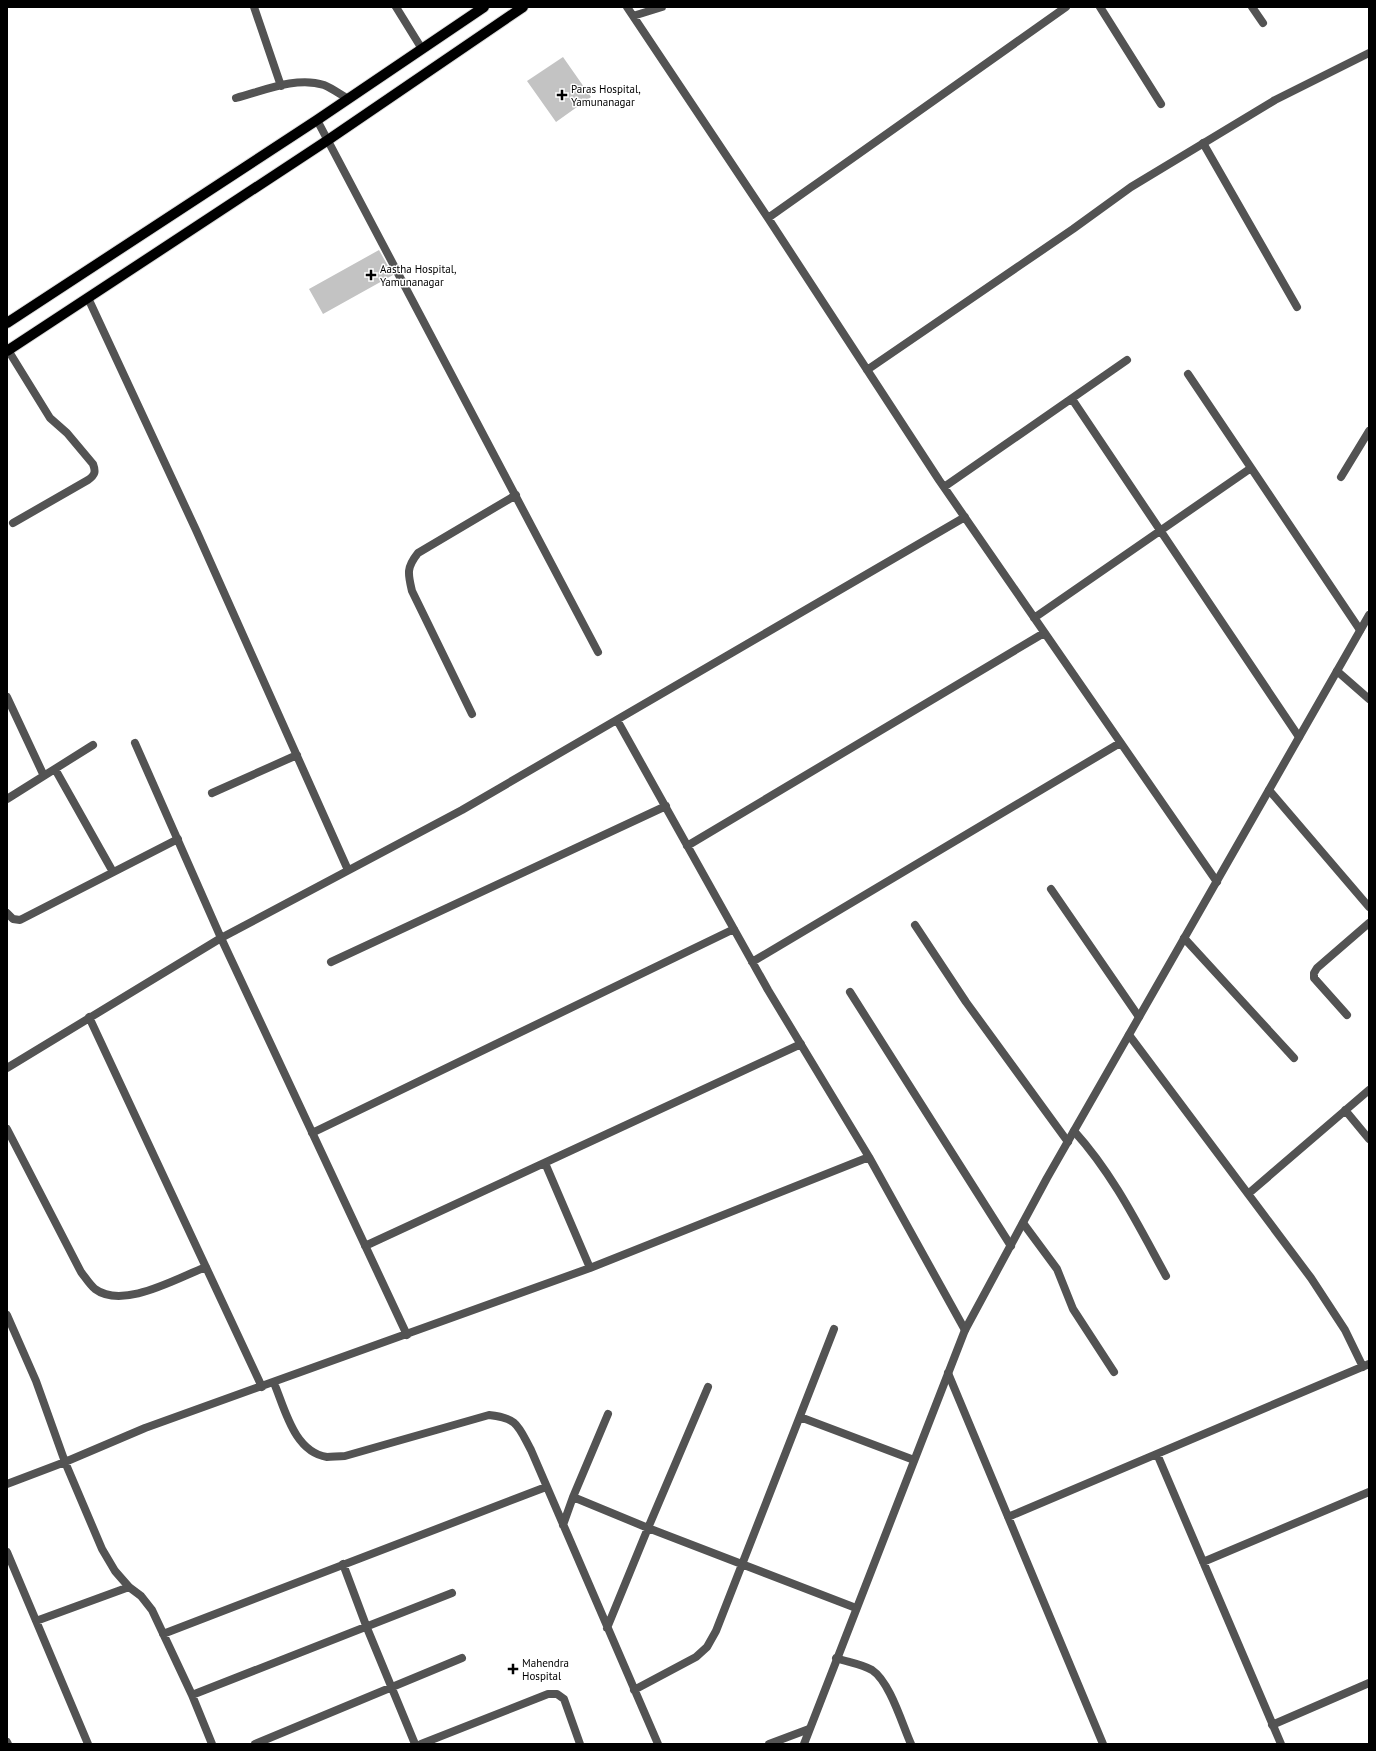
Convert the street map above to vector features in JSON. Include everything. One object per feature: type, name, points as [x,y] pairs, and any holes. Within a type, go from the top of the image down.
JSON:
[{"type":"main road","points":[[7,323],[317,120],[484,7]]},
{"type":"main road","points":[[8,350],[328,140],[523,7]]},
{"type":"street","points":[[254,7],[281,86]]},
{"type":"street","points":[[396,7],[422,49]]},
{"type":"street","points":[[627,7],[768,218],[964,517],[1216,882]]},
{"type":"street","points":[[633,16],[662,7]]},
{"type":"street","points":[[768,218],[1066,7]]},
{"type":"street","points":[[1100,7],[1161,104]]},
{"type":"street","points":[[1252,7],[1263,23]]},
{"type":"street","points":[[867,370],[1132,187],[1275,100],[1369,53]]},
{"type":"street","points":[[236,98],[298,82],[311,82],[325,86],[348,99]]},
{"type":"street","points":[[317,120],[598,652]]},
{"type":"street","points":[[1203,143],[1297,307]]},
{"type":"street","points":[[88,298],[196,530],[348,870]]},
{"type":"street","points":[[8,350],[50,418],[67,433],[93,464],[95,470],[94,476],[88,480],[13,523]]},
{"type":"street","points":[[944,487],[1127,360]]},
{"type":"street","points":[[1188,374],[1360,630]]},
{"type":"street","points":[[1072,399],[1299,738]]},
{"type":"street","points":[[1341,477],[1368,436]]},
{"type":"street","points":[[1034,618],[1251,468]]},
{"type":"street","points":[[472,714],[412,591],[408,576],[410,563],[418,553],[516,495]]},
{"type":"street","points":[[7,1068],[221,938],[462,810],[964,517]]},
{"type":"street","points":[[804,1744],[836,1658],[965,1330],[1074,1131],[1369,615]]},
{"type":"street","points":[[687,846],[1044,633]]},
{"type":"street","points":[[1337,671],[1369,699]]},
{"type":"street","points":[[7,697],[44,776]]},
{"type":"street","points":[[617,720],[752,962],[869,1157],[965,1330]]},
{"type":"street","points":[[135,743],[221,938],[407,1335]]},
{"type":"street","points":[[752,962],[1120,743]]},
{"type":"street","points":[[7,799],[93,745]]},
{"type":"street","points":[[212,793],[297,756]]},
{"type":"street","points":[[55,769],[113,872]]},
{"type":"street","points":[[1269,790],[1369,907]]},
{"type":"street","points":[[331,962],[666,806]]},
{"type":"street","points":[[7,913],[14,919],[20,920],[178,839]]},
{"type":"street","points":[[1051,889],[1139,1017]]},
{"type":"street","points":[[1347,1015],[1314,978],[1314,972],[1316,968],[1369,923]]},
{"type":"street","points":[[914,925],[966,1002],[1068,1142]]},
{"type":"street","points":[[312,1133],[734,929]]},
{"type":"street","points":[[1184,938],[1294,1058]]},
{"type":"street","points":[[850,992],[1011,1246]]},
{"type":"street","points":[[89,1017],[262,1387]]},
{"type":"street","points":[[1008,1517],[1366,1366],[1345,1330],[1311,1278],[1129,1035]]},
{"type":"street","points":[[365,1246],[801,1044]]},
{"type":"street","points":[[1248,1194],[1369,1090]]},
{"type":"street","points":[[1345,1110],[1369,1139]]},
{"type":"street","points":[[7,1129],[81,1272],[94,1289],[113,1297],[128,1296],[145,1291],[206,1267]]},
{"type":"street","points":[[1074,1131],[1092,1151],[1114,1183],[1166,1276]]},
{"type":"street","points":[[7,1484],[65,1462],[145,1428],[274,1383],[590,1268],[869,1157]]},
{"type":"street","points":[[545,1163],[590,1268]]},
{"type":"street","points":[[1023,1223],[1057,1269],[1073,1309],[1114,1372]]},
{"type":"street","points":[[7,1315],[36,1381],[65,1462],[102,1549],[115,1571],[129,1587],[141,1596],[152,1610],[192,1696],[212,1744]]},
{"type":"street","points":[[634,1690],[696,1657],[708,1647],[716,1631],[834,1329]]},
{"type":"street","points":[[948,1373],[1103,1744]]},
{"type":"street","points":[[274,1383],[297,1438],[310,1451],[326,1457],[345,1456],[489,1415],[505,1417],[518,1425],[531,1450],[658,1744]]},
{"type":"street","points":[[607,1628],[708,1388]]},
{"type":"street","points":[[563,1525],[573,1497],[608,1414]]},
{"type":"street","points":[[800,1417],[914,1460]]},
{"type":"street","points":[[1157,1454],[1281,1744]]},
{"type":"street","points":[[163,1634],[546,1487]]},
{"type":"street","points":[[1203,1562],[1369,1492]]},
{"type":"street","points":[[573,1497],[648,1528],[856,1608]]},
{"type":"street","points":[[7,1552],[88,1744]]},
{"type":"street","points":[[344,1564],[367,1628],[416,1743]]},
{"type":"street","points":[[36,1621],[129,1587]]},
{"type":"street","points":[[192,1696],[367,1628],[452,1593]]},
{"type":"street","points":[[254,1744],[391,1686],[462,1658]]},
{"type":"street","points":[[836,1658],[871,1669],[880,1676],[886,1686],[911,1744]]},
{"type":"street","points":[[1272,1725],[1369,1683]]},
{"type":"street","points":[[405,1744],[416,1743],[548,1694],[557,1694],[564,1699],[580,1744]]},
{"type":"street","points":[[769,1744],[809,1729]]},
{"type":"building","points":[[563,57],[591,97],[556,122],[527,81]]},
{"type":"building","points":[[379,250],[393,275],[323,314],[309,289]]},
{"type":"place","name":"Paras Hospital, Yamunanagar","points":[[562,95]]},
{"type":"place","name":"Aastha Hospital, Yamunanagar","points":[[371,275]]},
{"type":"place","name":"Mahendra Hospital","points":[[513,1669]]}]
